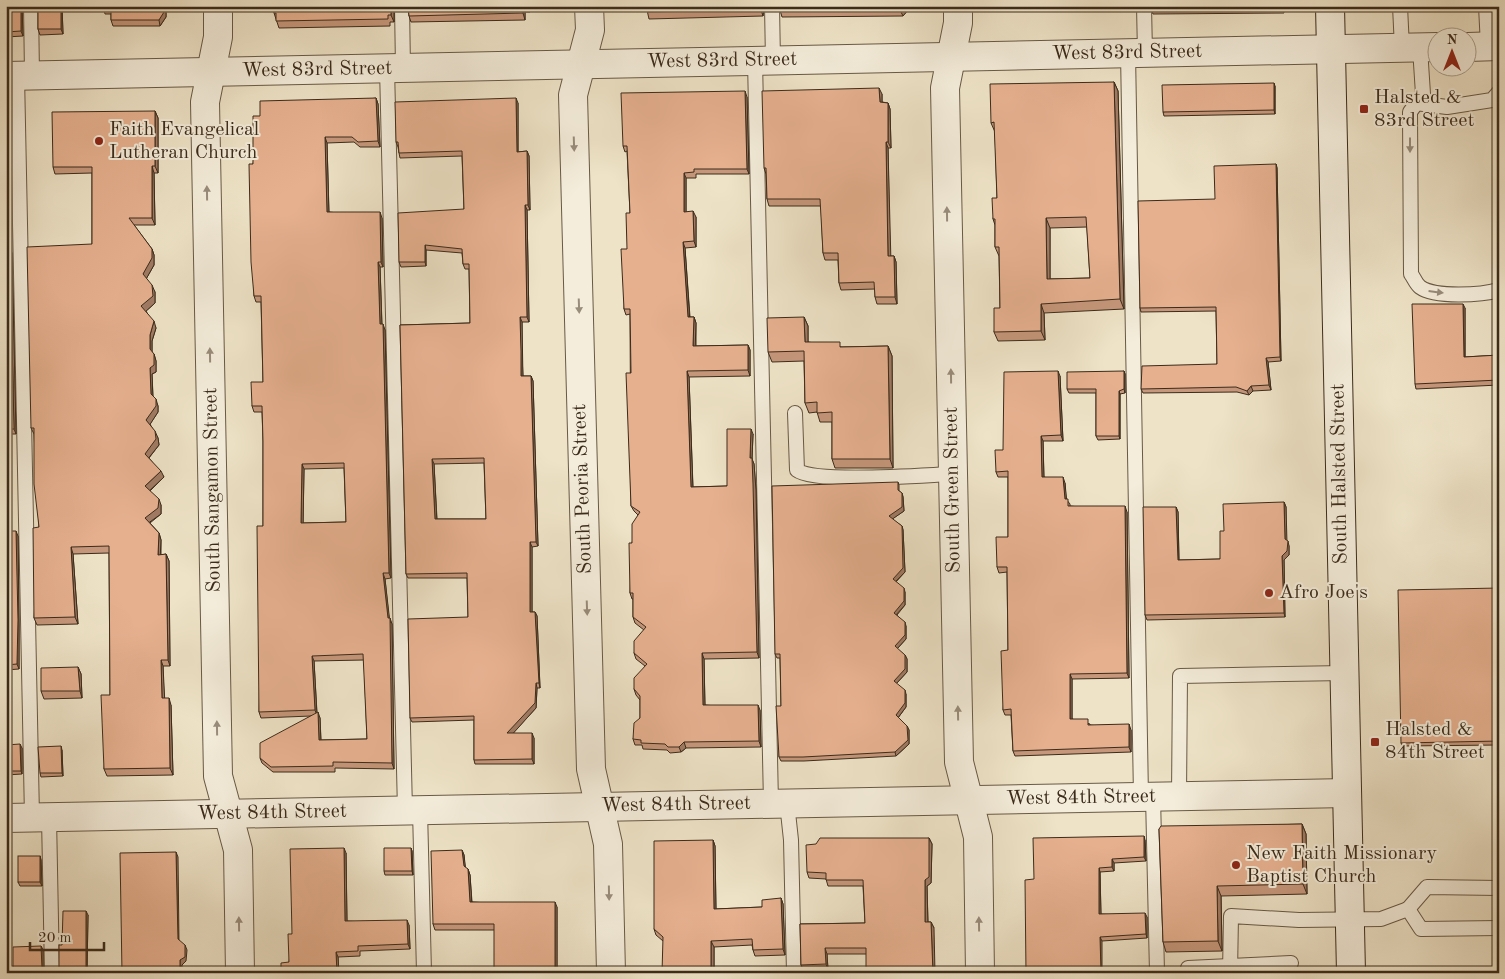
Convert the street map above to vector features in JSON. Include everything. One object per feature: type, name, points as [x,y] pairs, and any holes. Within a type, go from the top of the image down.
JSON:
[{"type":"street","name":"South Sangamon Street","points":[[218,6],[218,37],[205,102],[218,776],[238,850],[240,973]]},
{"type":"street","name":"South Peoria Street","points":[[589,6],[590,30],[573,95],[590,759],[608,844],[611,973]]},
{"type":"street","name":"South Green Street","points":[[958,6],[958,23],[945,88],[959,762],[967,800],[978,837],[980,973]]},
{"type":"street","name":"South Halsted Street","points":[[1330,6],[1350,973]]},
{"type":"street","name":"West 83rd Street","points":[[18,75],[1420,48]]},
{"type":"street","name":"West 84th Street","points":[[29,817],[1347,793]]},
{"type":"lane","points":[[31,6],[18,75],[29,817],[52,973]]},
{"type":"lane","points":[[402,6],[395,68],[412,810],[424,973]]},
{"type":"lane","points":[[772,6],[764,61],[779,803],[791,840],[794,973]]},
{"type":"lane","points":[[1144,6],[1136,53],[1158,796],[1157,973]]},
{"type":"lane","points":[[1400,6],[1420,48],[1423,94],[1410,112],[1411,274],[1418,286],[1428,291],[1461,295],[1499,290]]},
{"type":"lane","points":[[1485,46],[1486,6]]},
{"type":"lane","points":[[1416,103],[1446,107],[1492,100],[1499,92]]},
{"type":"lane","points":[[795,413],[797,470],[802,474],[831,477],[953,474]]},
{"type":"lane","points":[[1158,796],[1180,676],[1344,673]]},
{"type":"lane","points":[[1230,969],[1231,916],[1299,920],[1381,920],[1408,909],[1427,887],[1499,888]]},
{"type":"lane","points":[[1408,909],[1421,929],[1499,928]]},
{"type":"lane","points":[[1188,968],[1230,969],[1292,963]]},
{"type":"building","points":[[6,6],[21,6],[21,31],[6,32]]},
{"type":"building","points":[[38,6],[61,6],[61,29],[38,29]]},
{"type":"building","points":[[103,6],[164,6],[164,12],[159,20],[111,20],[111,9],[103,9]]},
{"type":"building","points":[[274,6],[391,6],[391,15],[388,15],[388,19],[276,21]]},
{"type":"building","points":[[408,6],[523,6],[523,13],[409,16]]},
{"type":"building","points":[[646,6],[761,6],[761,10],[647,12]]},
{"type":"building","points":[[779,6],[903,6],[900,10],[780,10]]},
{"type":"building","points":[[1114,82],[1120,299],[1041,304],[1041,331],[994,332],[994,308],[1000,308],[999,247],[995,247],[995,219],[993,219],[992,198],[997,198],[994,122],[991,123],[990,84]],"holes":[[[1086,217],[1090,278],[1047,279],[1046,218]]]},
{"type":"building","points":[[1274,83],[1274,110],[1163,112],[1162,85]]},
{"type":"building","points":[[879,88],[880,102],[888,103],[888,142],[886,142],[888,256],[894,256],[895,297],[875,297],[874,282],[839,283],[838,253],[823,253],[820,199],[767,199],[766,168],[764,168],[762,91]]},
{"type":"building","points":[[745,91],[747,169],[694,169],[694,172],[684,173],[684,212],[693,211],[694,241],[683,242],[688,317],[694,317],[693,346],[748,345],[748,370],[687,371],[691,487],[727,486],[727,429],[751,429],[750,458],[752,458],[753,484],[757,652],[702,653],[703,705],[758,705],[759,741],[684,742],[679,747],[668,747],[665,744],[641,743],[641,740],[633,739],[634,723],[640,718],[640,696],[634,689],[634,678],[647,664],[634,653],[634,641],[646,627],[633,617],[633,593],[630,593],[629,543],[632,543],[632,524],[640,512],[631,506],[626,373],[631,373],[630,309],[624,309],[621,249],[627,249],[626,213],[630,213],[627,146],[623,146],[621,93]]},
{"type":"building","points":[[376,98],[378,141],[358,142],[352,137],[325,137],[327,212],[380,212],[381,262],[378,262],[380,324],[383,324],[389,573],[383,573],[388,618],[390,618],[392,763],[333,762],[333,766],[271,767],[260,758],[260,743],[318,712],[319,740],[367,739],[363,654],[312,656],[315,710],[259,712],[257,526],[263,526],[263,441],[262,406],[252,406],[251,382],[263,382],[261,296],[254,296],[251,262],[249,164],[253,164],[253,116],[260,116],[260,101]],"holes":[[[344,463],[346,522],[301,523],[302,464]]]},
{"type":"building","points":[[516,98],[517,152],[527,151],[528,205],[525,205],[527,317],[520,317],[521,376],[531,376],[536,542],[530,542],[530,612],[535,612],[539,683],[536,683],[535,703],[507,733],[532,733],[532,759],[474,760],[474,716],[410,718],[408,619],[468,617],[467,573],[406,574],[400,325],[470,323],[469,264],[463,264],[462,249],[425,245],[425,262],[399,262],[398,213],[464,209],[462,151],[399,153],[398,142],[396,142],[395,102]],"holes":[[[484,458],[486,519],[435,519],[432,459]]]},
{"type":"building","points":[[155,111],[155,166],[152,166],[152,218],[129,218],[152,249],[152,258],[143,274],[152,285],[153,296],[141,306],[154,321],[150,335],[150,349],[154,354],[154,365],[150,368],[151,394],[156,399],[156,406],[146,420],[155,431],[156,439],[145,454],[161,471],[145,486],[159,499],[158,508],[145,518],[159,533],[158,555],[166,554],[168,660],[161,660],[162,698],[169,698],[170,768],[104,769],[101,695],[110,695],[109,546],[71,547],[75,617],[34,618],[33,528],[39,527],[34,484],[34,428],[31,428],[27,247],[92,244],[92,167],[53,167],[52,112]]},
{"type":"building","points":[[6,148],[9,186],[6,186]]},
{"type":"building","points":[[1276,164],[1280,357],[1266,358],[1269,385],[1251,386],[1247,391],[1236,387],[1141,389],[1142,366],[1217,364],[1216,307],[1140,308],[1138,201],[1215,199],[1214,166]]},
{"type":"building","points":[[6,248],[10,249],[14,429],[6,429]]},
{"type":"building","points":[[1412,304],[1463,304],[1464,357],[1499,355],[1499,380],[1415,384]]},
{"type":"building","points":[[804,317],[805,342],[840,342],[840,347],[888,346],[890,459],[832,459],[832,412],[817,413],[817,402],[805,403],[804,351],[768,352],[767,318]]},
{"type":"building","points":[[1058,371],[1061,435],[1041,436],[1042,477],[1063,477],[1065,499],[1068,499],[1068,506],[1125,506],[1127,673],[1070,674],[1070,719],[1088,719],[1088,725],[1129,724],[1129,747],[1013,751],[1011,709],[1003,710],[1001,651],[1008,650],[1007,567],[997,567],[996,537],[1008,537],[1008,471],[996,472],[995,450],[1003,450],[1004,372]]},
{"type":"building","points":[[1124,371],[1124,389],[1119,391],[1119,436],[1096,436],[1096,389],[1067,389],[1067,372]]},
{"type":"building","points":[[898,482],[898,490],[902,493],[902,507],[889,516],[902,526],[903,568],[893,579],[904,588],[904,601],[894,613],[905,622],[905,635],[895,646],[905,655],[905,669],[894,681],[905,690],[905,703],[896,715],[907,726],[908,740],[895,752],[779,757],[776,706],[781,706],[780,654],[775,654],[772,486]]},
{"type":"building","points":[[1284,502],[1285,539],[1288,541],[1287,551],[1282,556],[1284,613],[1145,615],[1143,507],[1176,507],[1178,560],[1220,559],[1220,531],[1224,531],[1223,504]]},
{"type":"building","points":[[6,531],[16,531],[18,620],[17,664],[6,665]]},
{"type":"building","points":[[1499,588],[1499,741],[1401,743],[1398,590]]},
{"type":"building","points":[[78,667],[80,691],[41,691],[41,668]]},
{"type":"building","points":[[20,744],[21,771],[6,771],[6,745]]},
{"type":"building","points":[[61,746],[62,773],[40,773],[38,747]]},
{"type":"building","name":"New Faith Missionary Baptist Church","points":[[1302,824],[1303,884],[1217,886],[1218,941],[1163,942],[1159,829],[1161,826]]},
{"type":"building","points":[[1144,836],[1144,857],[1112,859],[1112,867],[1099,868],[1099,914],[1145,913],[1146,934],[1100,937],[1101,972],[1026,973],[1025,880],[1034,879],[1033,838]]},
{"type":"building","points":[[820,838],[929,838],[929,877],[925,880],[925,922],[931,922],[933,973],[866,973],[866,948],[825,948],[826,964],[801,965],[800,924],[865,923],[863,880],[826,880],[826,873],[807,872],[806,845],[816,844]]},
{"type":"building","points":[[713,840],[714,909],[762,907],[762,900],[781,898],[783,949],[753,950],[752,939],[711,941],[711,973],[662,973],[663,937],[654,929],[654,841]]},
{"type":"building","points":[[344,848],[345,921],[407,920],[408,944],[358,946],[358,951],[336,952],[337,973],[281,973],[281,963],[289,962],[288,934],[292,934],[290,849]]},
{"type":"building","points":[[384,848],[411,848],[412,871],[384,871]]},
{"type":"building","points":[[462,850],[464,866],[468,869],[470,902],[555,902],[555,970],[558,970],[558,973],[494,973],[494,924],[433,924],[431,851]]},
{"type":"building","points":[[176,852],[178,939],[185,945],[185,957],[180,960],[180,973],[122,973],[120,853]]},
{"type":"building","points":[[18,856],[40,856],[40,882],[18,882]]},
{"type":"building","points":[[63,911],[86,911],[86,969],[59,968],[59,945],[62,945]]},
{"type":"building","points":[[41,946],[42,968],[40,970],[13,971],[13,947]]},
{"type":"place","name":"Halsted & 83rd Street","points":[[1364,109]]},
{"type":"place","name":"Faith Evangelical Lutheran Church","points":[[99,141]]},
{"type":"place","name":"Afro Joe's","points":[[1269,593]]},
{"type":"place","name":"Halsted & 84th Street","points":[[1375,742]]},
{"type":"place","name":"New Faith Missionary Baptist Church","points":[[1236,865]]}]
